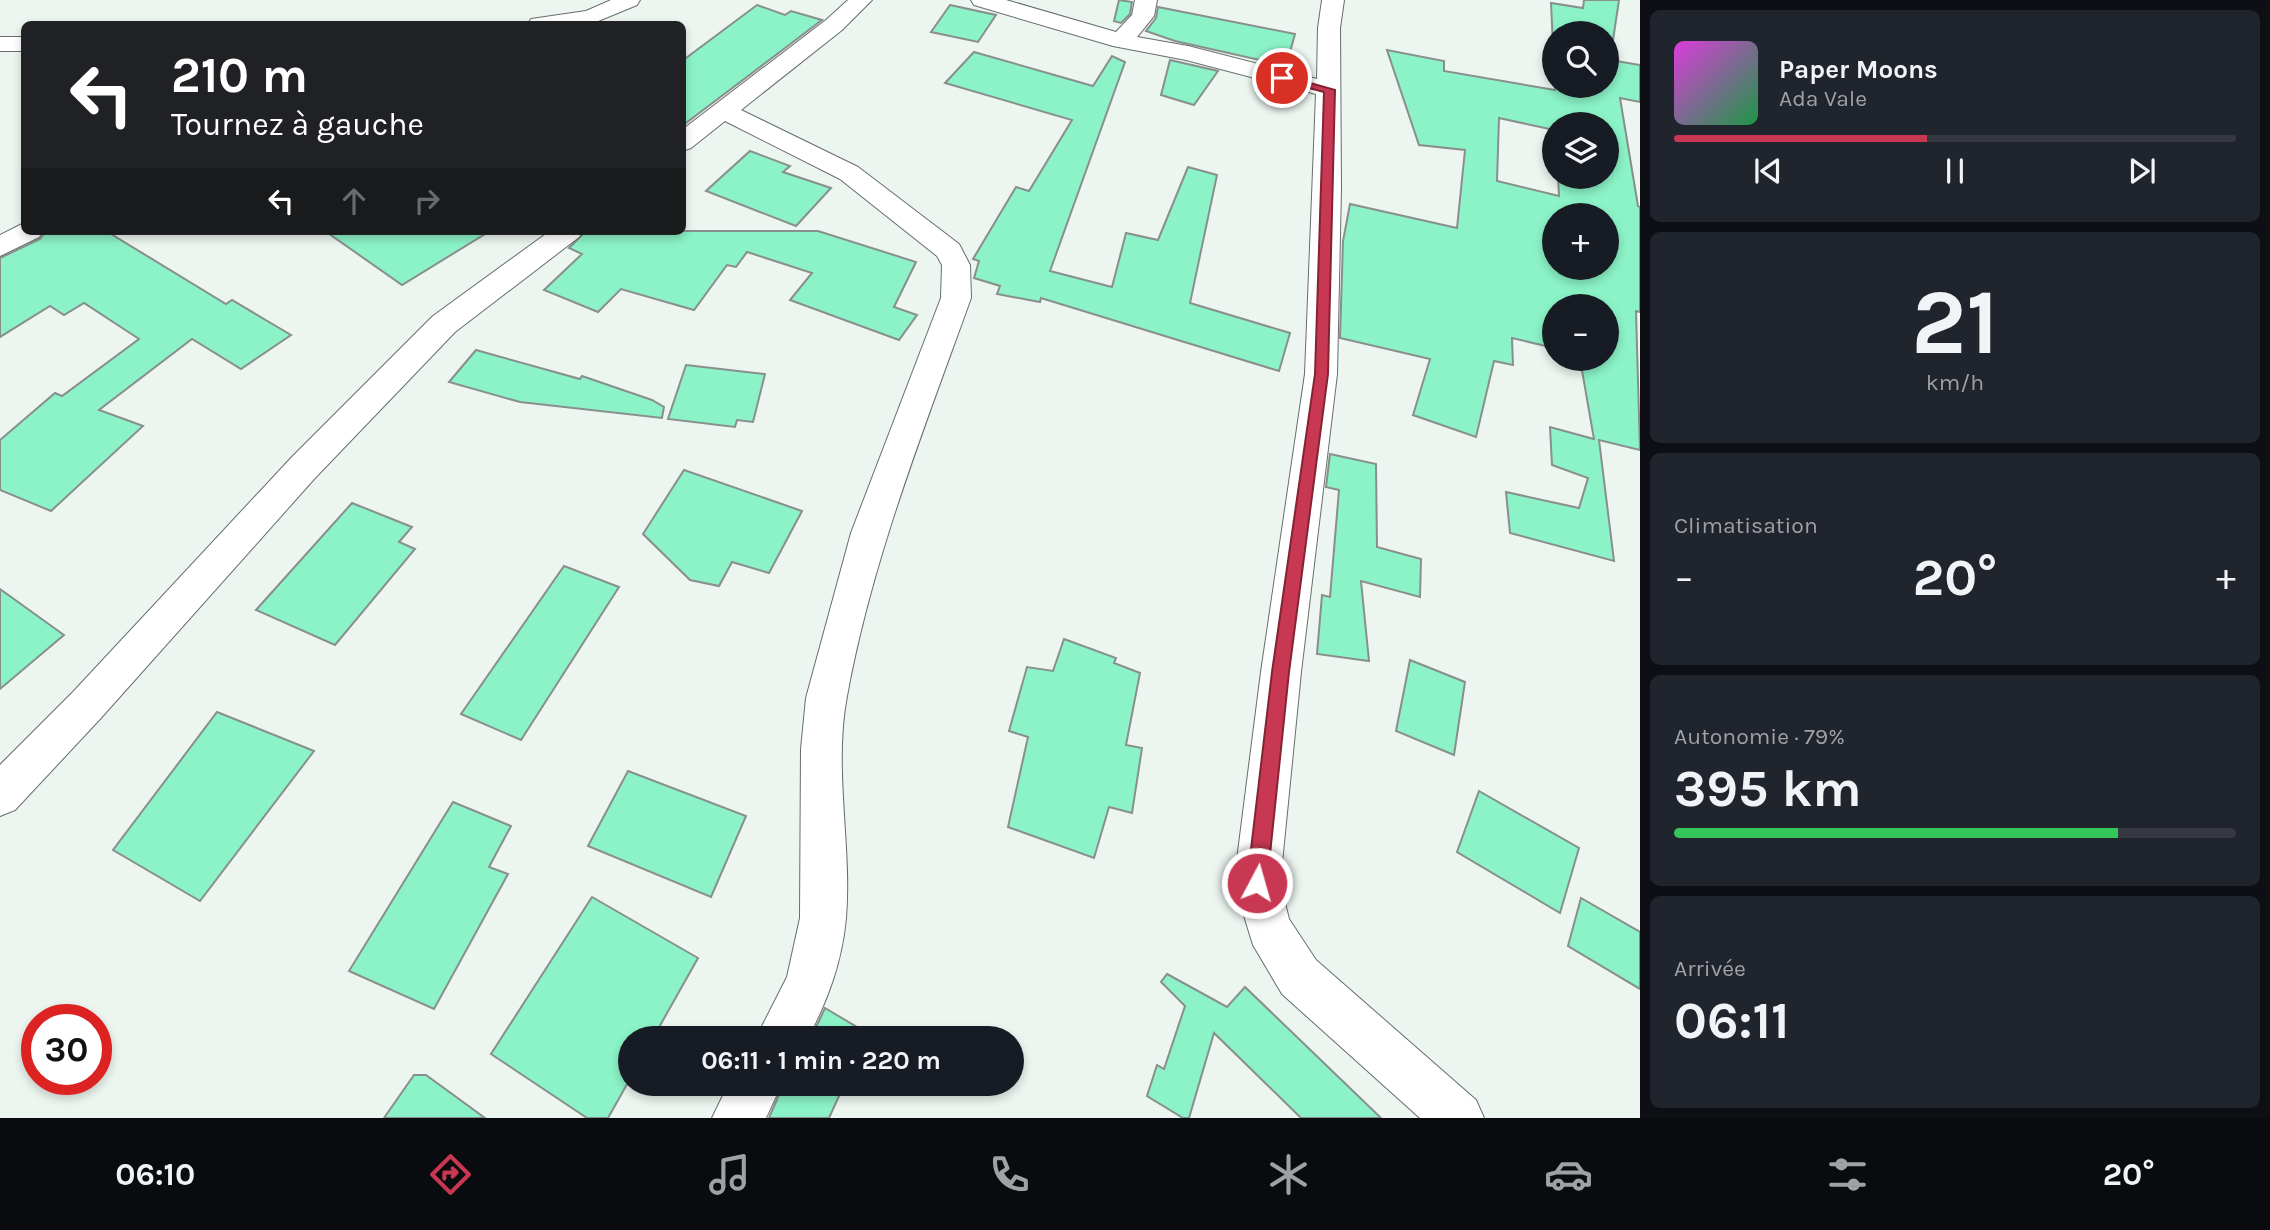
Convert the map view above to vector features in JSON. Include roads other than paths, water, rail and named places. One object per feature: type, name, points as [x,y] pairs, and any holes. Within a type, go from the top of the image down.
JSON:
[{"type":"street","points":[[561,21],[591,17],[629,0]]},
{"type":"street","points":[[686,140],[834,25],[861,0]]},
{"type":"street","points":[[982,0],[1121,41],[1188,53],[1329,90]]},
{"type":"street","points":[[1121,41],[1143,16],[1146,0]]},
{"type":"street","points":[[1333,0],[1329,28],[1321,374],[1280,672],[1257,883],[1269,929],[1299,977],[1458,1118]]},
{"type":"street","points":[[0,44],[21,44]]},
{"type":"street","points":[[722,110],[849,173],[949,251],[956,265],[956,298],[869,533],[826,698],[822,749],[823,918],[810,984],[787,1026]]},
{"type":"street","points":[[0,247],[22,235]]},
{"type":"street","points":[[0,795],[86,706],[303,468],[444,324],[564,235]]},
{"type":"street","points":[[738,1118],[750,1096]]}]
